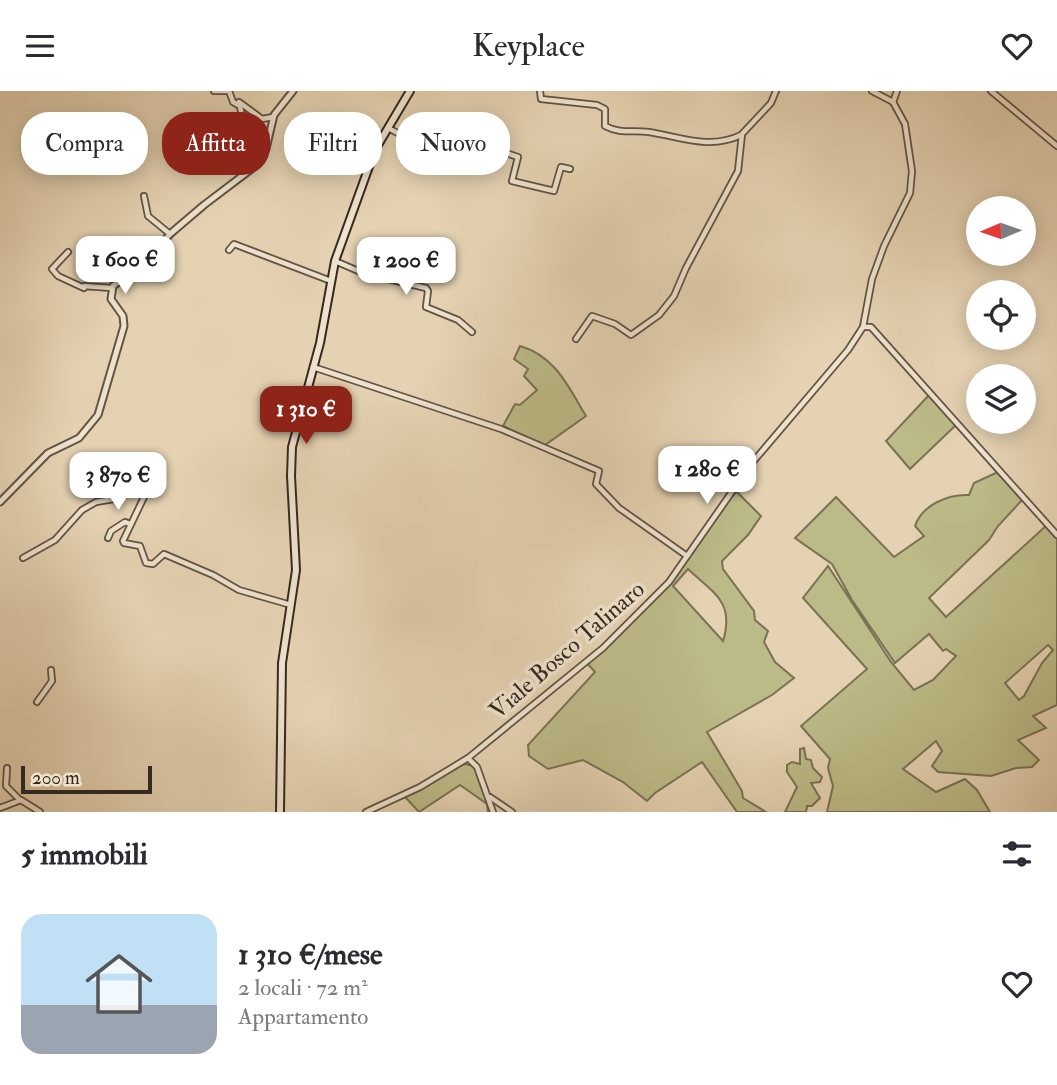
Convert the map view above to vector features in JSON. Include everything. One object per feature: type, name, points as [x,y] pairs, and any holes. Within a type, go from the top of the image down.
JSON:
[{"type":"main road","points":[[280,812],[282,663],[296,570],[292,447],[327,310],[335,261],[375,150],[410,91]]},
{"type":"street","points":[[214,91],[229,91],[233,102],[240,107]]},
{"type":"street","points":[[68,252],[52,269],[58,276],[84,288],[112,288],[147,261],[170,234],[254,167],[266,149],[273,117],[293,91]]},
{"type":"street","points":[[540,91],[541,99],[597,105],[605,109],[606,126],[630,133],[644,132],[689,142],[727,142],[742,134],[771,103],[776,91]]},
{"type":"street","points":[[872,91],[893,102],[897,91]]},
{"type":"street","points":[[991,91],[1057,146]]},
{"type":"street","points":[[242,112],[239,102],[262,119],[273,117]]},
{"type":"street","name":"Viale Bosco Talinaro","points":[[366,812],[420,787],[468,758],[603,648],[661,592],[752,463],[848,350],[863,327],[872,279],[884,246],[910,193],[912,171],[905,124],[893,102]]},
{"type":"street","points":[[388,128],[417,143],[479,152],[485,146],[518,157],[512,181],[554,191],[561,167],[570,169]]},
{"type":"street","points":[[576,339],[592,316],[607,320],[631,335],[659,315],[674,296],[685,268],[738,171],[742,134]]},
{"type":"street","points":[[144,196],[148,216],[170,234]]},
{"type":"street","points":[[229,250],[234,244],[331,281]]},
{"type":"street","points":[[335,261],[363,273],[426,288],[426,307],[458,320],[471,332]]},
{"type":"street","points":[[0,502],[48,453],[79,438],[98,415],[124,326],[123,316],[111,299],[112,288]]},
{"type":"street","points":[[863,327],[871,327],[1057,535]]},
{"type":"street","points":[[312,367],[501,429],[599,471],[596,484],[607,498],[687,556]]},
{"type":"street","points":[[23,558],[55,540],[89,506],[114,499],[148,483],[124,543],[140,546],[143,560],[149,565],[164,554],[213,575],[239,590],[292,605]]},
{"type":"street","points":[[108,538],[111,531],[125,522],[129,521],[130,524]]},
{"type":"street","points":[[37,702],[52,681],[51,670]]},
{"type":"street","points":[[468,758],[477,767],[493,812]]},
{"type":"street","points":[[7,768],[6,786],[40,812]]},
{"type":"street","points":[[489,797],[512,812]]},
{"type":"street","points":[[0,808],[21,800]]},
{"type":"shaded area","points":[[520,346],[543,357],[552,365],[586,416],[545,445],[503,426],[515,404],[520,405],[537,390],[524,376],[528,369],[514,359]]},
{"type":"shaded area","points":[[929,395],[956,425],[910,469],[886,441]]},
{"type":"shaded area","points":[[998,472],[1023,499],[989,540],[929,598],[946,617],[1047,525],[1057,537],[1057,705],[1033,716],[1046,728],[1018,740],[1039,760],[1032,767],[1016,768],[991,776],[938,772],[932,766],[942,751],[936,741],[903,769],[936,792],[965,779],[977,790],[990,812],[827,812],[833,786],[828,768],[830,759],[801,726],[867,669],[803,598],[828,566],[891,662],[914,690],[933,680],[956,656],[946,649],[943,651],[929,634],[895,663],[852,600],[832,564],[795,538],[836,497],[894,557],[924,536],[915,526],[923,512],[937,502],[953,496],[969,495],[974,483]],"holes":[[[1048,645],[1053,650],[1042,663],[1024,696],[1019,700],[1005,683]]]},
{"type":"shaded area","points":[[736,491],[761,516],[748,535],[722,561],[723,569],[754,611],[755,620],[768,631],[764,642],[775,662],[794,678],[772,695],[707,732],[742,791],[743,798],[766,812],[737,812],[702,762],[647,801],[623,782],[583,760],[548,769],[529,756],[528,745],[595,672],[587,663],[649,603]],"holes":[[[688,569],[713,592],[724,607],[726,627],[723,641],[673,586]]]},
{"type":"shaded area","points":[[804,748],[806,759],[811,760],[813,768],[822,777],[820,782],[811,783],[820,798],[812,806],[807,806],[806,812],[785,812],[797,787],[787,772],[787,765],[792,762],[800,764],[800,749]]},
{"type":"shaded area","points":[[464,764],[474,766],[479,773],[491,812],[488,812],[487,804],[460,785],[419,812],[405,797]]}]
